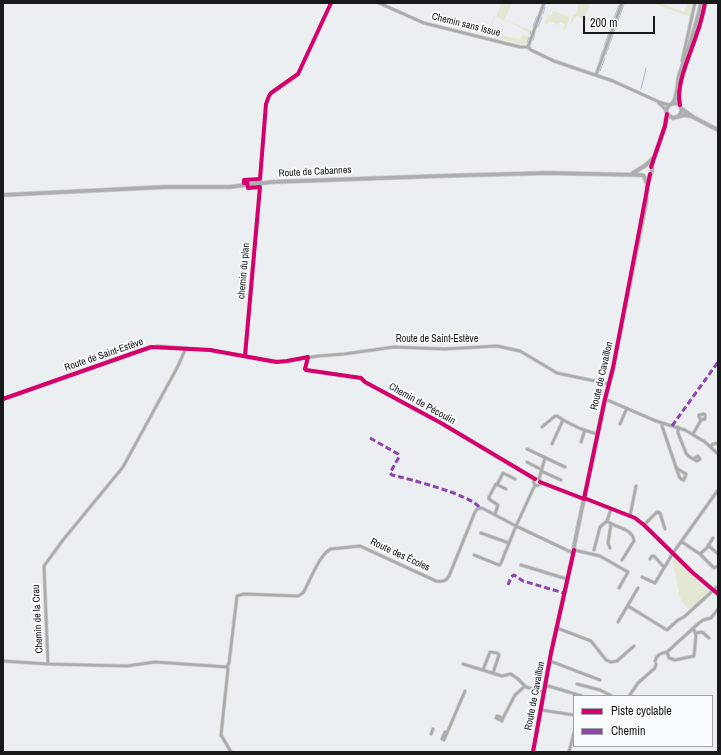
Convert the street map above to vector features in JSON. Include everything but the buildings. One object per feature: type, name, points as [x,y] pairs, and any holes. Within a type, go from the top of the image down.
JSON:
[{"type":"main road","points":[[654,155],[641,169],[643,175],[650,174],[652,171],[651,167],[654,155],[667,112],[675,99],[679,76],[701,3]]},
{"type":"main road","points":[[679,116],[682,112],[679,93],[698,32],[705,3]]},
{"type":"main road","points":[[671,104],[681,107],[693,117],[718,130]]},
{"type":"main road","points":[[667,112],[672,118]]},
{"type":"main road","points":[[664,126],[672,118],[684,115],[693,117]]},
{"type":"main road","points":[[646,165],[651,167]]},
{"type":"main road","name":"Route de Cabannes","points":[[629,175],[641,169]]},
{"type":"main road","name":"Route de Cabannes","points":[[3,195],[165,187],[229,187],[326,180],[439,176],[547,173],[643,175]]},
{"type":"main road","name":"Route de Cavaillon","points":[[533,752],[550,660],[573,551],[576,546],[604,399],[609,385],[626,307],[646,203],[647,186],[650,174]]},
{"type":"main road","name":"Route de Cavaillon","points":[[643,175],[647,186]]},
{"type":"street","name":"Chemin sans Issue","points":[[379,3],[424,23],[520,47],[528,47]]},
{"type":"street","points":[[544,3],[528,47],[531,50],[554,61],[619,83],[659,102],[671,104]]},
{"type":"street","points":[[596,75],[622,3]]},
{"type":"street","points":[[679,76],[696,3]]},
{"type":"street","points":[[659,102],[667,112]]},
{"type":"street","name":"chemin du plan","points":[[245,356],[260,185]]},
{"type":"street","name":"Route de Saint-Estève","points":[[3,399],[142,350],[158,346],[210,350],[281,362],[308,357],[394,347],[445,349],[497,346],[520,351],[557,372],[609,385]]},
{"type":"street","name":"Chemin de la Crau","points":[[186,348],[177,368],[126,462],[44,566],[48,664],[127,666],[155,662],[227,667]]},
{"type":"street","name":"Chemin de Pécoulin","points":[[308,357],[306,370],[361,378],[365,382],[441,423],[537,479]]},
{"type":"street","points":[[604,399],[693,434],[711,446],[718,454]]},
{"type":"street","points":[[620,424],[627,408]]},
{"type":"street","points":[[542,427],[554,416],[557,416],[585,430],[597,434]]},
{"type":"street","points":[[552,444],[563,420]]},
{"type":"street","points":[[693,434],[701,420]]},
{"type":"street","points":[[662,423],[662,426],[676,468],[679,476],[684,480],[686,474],[676,468]]},
{"type":"street","points":[[678,427],[678,433],[686,453],[693,459]]},
{"type":"street","points":[[581,442],[585,430]]},
{"type":"street","points":[[711,446],[718,443]]},
{"type":"street","points":[[526,449],[564,467]]},
{"type":"street","points":[[474,555],[499,565],[535,485],[534,482],[541,471],[545,458]]},
{"type":"street","points":[[527,462],[541,471],[561,480]]},
{"type":"street","points":[[495,514],[498,505],[488,497],[496,484],[497,485],[503,473],[515,479]]},
{"type":"street","points":[[537,479],[540,482],[630,516],[644,525],[718,594]]},
{"type":"street","points":[[535,485],[538,485],[540,482]]},
{"type":"street","points":[[497,485],[506,489]]},
{"type":"street","points":[[630,516],[636,486]]},
{"type":"street","points":[[642,577],[654,582],[718,490]]},
{"type":"street","name":"Route des Écoles","points":[[227,667],[229,664],[237,596],[244,594],[298,596],[303,593],[321,558],[328,550],[356,546],[360,546],[436,581],[444,581],[449,576],[477,509],[482,508],[516,526],[573,551],[600,556],[628,572],[619,588]]},
{"type":"street","points":[[594,550],[600,527],[607,521],[611,509]]},
{"type":"street","points":[[644,525],[657,512],[659,512],[665,529]]},
{"type":"street","points":[[607,521],[630,533],[634,538],[634,541],[622,560]]},
{"type":"street","points":[[610,548],[608,543],[611,524]]},
{"type":"street","points":[[481,533],[509,543]]},
{"type":"street","points":[[700,554],[708,547],[713,538]]},
{"type":"street","points":[[682,542],[700,554],[714,568],[718,566]]},
{"type":"street","points":[[708,547],[711,547],[718,554]]},
{"type":"street","points":[[650,559],[654,556],[664,567]]},
{"type":"street","points":[[521,565],[567,579]]},
{"type":"street","points":[[628,606],[667,630],[684,618],[718,586]]},
{"type":"street","points":[[618,622],[638,588]]},
{"type":"street","points":[[630,695],[638,683],[655,668],[655,659],[661,654],[667,652],[702,620],[711,618],[718,609]]},
{"type":"street","points":[[557,628],[591,641],[606,660],[611,662],[616,661],[634,646]]},
{"type":"street","points":[[667,652],[668,656],[675,660],[684,657],[693,657],[695,654],[696,633],[693,628]]},
{"type":"street","points":[[696,633],[701,632],[709,638]]},
{"type":"street","points":[[483,670],[488,654],[491,652],[497,653],[499,655],[493,673]]},
{"type":"street","points":[[550,660],[600,680]]},
{"type":"street","points":[[3,661],[48,664]]},
{"type":"street","points":[[463,664],[502,676],[511,674],[524,686],[544,692]]},
{"type":"street","points":[[227,667],[221,735],[231,752]]},
{"type":"street","points":[[577,684],[597,689],[611,695]]},
{"type":"street","points":[[503,718],[515,696],[524,686]]},
{"type":"street","points":[[545,686],[578,695]]},
{"type":"street","points":[[452,718],[443,740],[465,691]]},
{"type":"street","points":[[541,710],[573,715]]},
{"type":"street","points":[[431,734],[434,729]]},
{"type":"street","points":[[569,752],[573,736]]},
{"type":"green space","points":[[501,3],[512,3],[504,20],[531,30],[529,33],[518,26],[496,17]]},
{"type":"green space","points":[[579,3],[590,3],[585,17],[611,28],[611,30],[576,16],[571,25],[570,23],[573,15],[575,15]]},
{"type":"green space","points":[[651,3],[660,3],[684,12],[687,3],[694,3],[691,17]]},
{"type":"green space","points":[[553,11],[570,17],[565,30],[563,29],[565,24],[560,22],[558,25],[549,21],[548,25],[544,23],[548,17],[546,16],[547,14],[551,15]]},
{"type":"green space","points":[[494,16],[496,17],[494,18],[490,30],[493,34],[519,39],[523,35],[530,37],[527,43],[524,45],[489,36],[488,34]]},
{"type":"green space","points":[[676,559],[710,592],[690,611],[681,601],[672,560]]},
{"type":"waterway","points":[[606,54],[624,4]]},
{"type":"waterway","points":[[612,23],[619,5]]},
{"type":"waterway","points":[[543,14],[545,7]]},
{"type":"waterway","points":[[533,26],[537,16]]},
{"type":"waterway","points":[[538,27],[542,17]]},
{"type":"waterway","points":[[533,40],[535,33]]},
{"type":"waterway","points":[[604,46],[609,33]]},
{"type":"waterway","points":[[527,42],[529,38]]},
{"type":"waterway","points":[[600,58],[603,50]]},
{"type":"waterway","points":[[600,71],[605,58]]},
{"type":"waterway","points":[[641,89],[646,68]]},
{"type":"marked path","points":[[672,426],[718,362]]},
{"type":"marked path","points":[[370,438],[398,454],[399,457],[390,473],[392,475],[453,493],[475,503],[480,508]]},
{"type":"marked path","points":[[508,585],[511,577],[514,575],[523,581],[564,593]]},
{"type":"cycle path","points":[[245,356],[260,187],[248,188],[247,182],[244,183],[244,180],[260,179],[266,104],[269,96],[298,74],[331,3]]},
{"type":"cycle path","points":[[680,105],[679,97],[682,79],[700,26],[705,3]]},
{"type":"cycle path","points":[[651,167],[665,126],[667,114]]},
{"type":"cycle path","points":[[540,482],[584,499],[613,368],[650,174]]},
{"type":"cycle path","points":[[3,399],[151,347],[210,350],[276,362],[308,357],[306,370],[361,378],[365,382],[441,423],[535,479]]},
{"type":"cycle path","points":[[584,498],[635,518],[692,572],[718,594]]},
{"type":"cycle path","points":[[533,752],[551,653],[574,550]]}]
